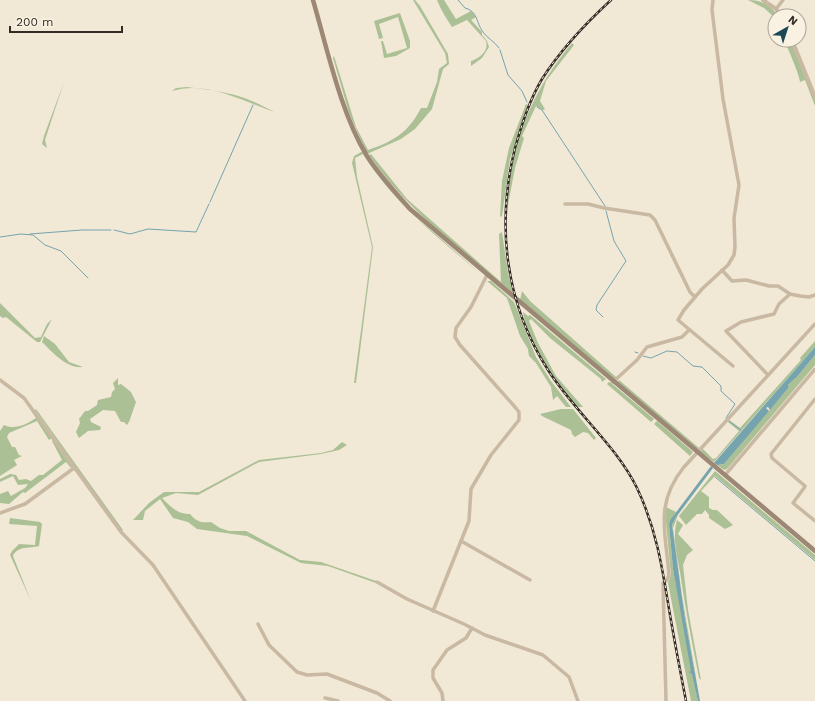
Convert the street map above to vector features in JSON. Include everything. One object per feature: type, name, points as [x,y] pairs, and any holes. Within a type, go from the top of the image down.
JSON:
[{"type":"main road","points":[[313,0],[346,110],[367,155],[387,183],[413,212],[613,382],[714,465],[815,552]]},
{"type":"street","points":[[713,0],[712,10],[723,99],[739,191],[734,218],[735,251],[731,260],[694,297],[678,320],[733,366]]},
{"type":"street","points":[[763,0],[775,8]]},
{"type":"street","points":[[777,8],[783,0]]},
{"type":"street","points":[[795,48],[815,97]]},
{"type":"street","points":[[565,204],[588,204],[608,209],[650,215],[694,297]]},
{"type":"street","points":[[722,270],[732,281],[746,280],[769,286],[778,286],[790,294],[809,297],[815,295]]},
{"type":"street","points":[[433,611],[470,517],[471,489],[491,455],[518,423],[520,416],[515,407],[460,345],[455,337],[456,328],[471,307],[487,275]]},
{"type":"street","points":[[768,375],[726,331],[741,322],[774,314],[779,304],[790,294]]},
{"type":"street","points":[[666,701],[663,583],[667,580],[669,575],[663,523],[664,506],[675,478],[815,324]]},
{"type":"street","points":[[613,382],[637,360],[647,347],[682,336],[689,330]]},
{"type":"street","points":[[725,475],[815,369]]},
{"type":"street","points":[[0,380],[24,398],[121,532],[147,557],[165,581],[245,701]]},
{"type":"street","points":[[815,399],[771,454],[772,458],[805,486],[793,503],[815,521]]},
{"type":"street","points":[[0,513],[25,504],[74,468]]},
{"type":"street","points":[[461,541],[530,580]]},
{"type":"street","points":[[377,582],[407,599],[485,635],[543,655],[570,677],[578,701]]},
{"type":"street","points":[[258,624],[269,645],[297,672],[307,675],[327,674],[377,693],[390,701]]},
{"type":"street","points":[[444,701],[442,693],[433,678],[433,670],[447,650],[453,644],[466,638],[472,628]]},
{"type":"street","points":[[325,698],[338,701]]},
{"type":"green space","points":[[413,0],[415,0],[420,6],[448,54],[449,64],[443,69],[432,109],[415,129],[401,139],[367,154],[349,113],[333,58],[334,56],[356,127],[368,150],[399,135],[411,124],[421,108],[427,108],[437,82],[439,69],[447,63],[445,53]]},
{"type":"green space","points":[[437,0],[444,0],[456,19],[471,11],[476,17],[471,20],[482,32],[482,35],[487,41],[489,47],[482,58],[471,66],[471,61],[478,58],[485,51],[487,45],[486,41],[467,20],[452,27]]},
{"type":"green space","points":[[748,0],[757,1],[771,8],[767,8],[767,11]]},
{"type":"green space","points":[[400,13],[410,41],[410,48],[396,56],[384,58],[381,41],[383,41],[387,54],[407,48],[398,17],[379,24],[383,38],[379,39],[374,21]]},
{"type":"green space","points":[[572,43],[574,45],[546,81],[540,101],[545,109],[543,110],[536,106],[522,136],[524,138],[515,168],[507,210],[508,187],[512,164],[517,142],[525,121],[545,80]]},
{"type":"green space","points":[[787,48],[793,48],[815,100],[815,106],[805,80],[800,82]]},
{"type":"green space","points":[[64,82],[45,140],[47,148],[42,144],[44,136]]},
{"type":"green space","points":[[187,87],[195,88],[185,88],[172,91],[176,88]]},
{"type":"green space","points":[[215,91],[232,94],[241,97],[274,112],[224,93]]},
{"type":"green space","points":[[526,104],[528,105],[510,159],[502,216],[500,217],[502,181],[509,148]]},
{"type":"green space","points":[[363,151],[417,218],[388,188],[363,154],[355,158],[357,177],[373,247],[356,383],[354,383],[372,247],[352,163],[354,156]]},
{"type":"green space","points":[[371,154],[407,199],[501,282],[499,234],[502,232],[508,273],[513,293],[436,230],[384,175],[369,155]]},
{"type":"green space","points":[[417,218],[481,274],[433,233]]},
{"type":"green space","points":[[487,281],[491,281],[514,302],[536,357],[551,381],[571,407],[566,407],[557,396],[553,400],[551,387],[536,363],[529,356],[528,349],[520,336],[507,298]]},
{"type":"green space","points":[[522,291],[530,301],[616,377],[614,380],[520,300]]},
{"type":"green space","points":[[0,303],[35,338],[41,337],[47,324],[52,319],[40,342],[37,342],[6,317],[3,318],[0,316]]},
{"type":"green space","points":[[523,312],[528,316],[530,315],[606,379],[602,382],[601,379],[550,338],[531,319],[529,321],[538,343],[556,376],[583,407],[577,407],[552,375],[530,336],[525,324]]},
{"type":"green space","points":[[44,336],[55,344],[69,362],[83,367],[71,365],[60,359],[42,342]]},
{"type":"green space","points":[[815,341],[815,347],[714,462],[700,452],[703,449],[713,459],[716,458],[739,431],[728,422],[729,420],[740,428],[801,360],[800,358]]},
{"type":"green space","points":[[815,355],[815,365],[727,469],[724,470],[717,465],[724,464],[789,387],[788,385],[795,377],[796,378]]},
{"type":"green space","points":[[118,378],[118,385],[121,384],[131,392],[136,402],[129,422],[127,425],[124,422],[121,422],[115,411],[103,410],[90,419],[91,422],[101,427],[100,430],[88,431],[79,438],[76,432],[80,423],[79,419],[85,411],[88,411],[97,405],[98,400],[111,397],[112,392],[115,389],[113,383]]},
{"type":"green space","points":[[619,380],[699,448],[697,450],[617,382]]},
{"type":"green space","points":[[609,382],[654,419],[651,422],[607,384]]},
{"type":"green space","points":[[20,394],[52,438],[49,440],[37,421],[9,433],[7,437],[12,447],[15,447],[19,455],[22,456],[14,460],[17,465],[0,476],[0,431],[4,425],[16,427],[28,423],[36,418]]},
{"type":"green space","points":[[36,409],[123,530],[121,531],[35,410]]},
{"type":"green space","points":[[561,409],[573,409],[596,438],[594,440],[588,433],[583,432],[575,437],[571,430],[540,414]]},
{"type":"green space","points":[[657,421],[693,452],[690,456],[654,424]]},
{"type":"green space","points":[[53,440],[72,467],[71,468],[66,462],[25,493],[23,492],[9,504],[0,503],[0,494],[8,491],[11,496],[25,488],[28,484],[18,485],[13,476],[0,482],[0,479],[10,474],[16,475],[19,480],[26,479],[31,481],[39,475],[43,475],[62,460],[52,441]]},
{"type":"green space","points":[[342,442],[347,445],[339,450],[321,454],[259,462],[198,495],[176,493],[162,498],[174,509],[181,513],[190,514],[199,521],[211,522],[220,528],[229,531],[246,531],[300,560],[321,562],[376,581],[376,583],[328,566],[301,563],[247,536],[197,529],[188,522],[173,518],[160,499],[145,511],[143,520],[133,520],[149,503],[164,492],[199,492],[259,460],[321,453],[333,450]]},
{"type":"green space","points":[[713,468],[678,515],[673,528],[682,596],[700,701],[685,619],[672,525],[676,517]]},
{"type":"green space","points":[[715,471],[815,555],[815,560],[715,476],[701,491],[709,497],[709,508],[717,510],[733,525],[725,529],[709,518],[709,515],[705,510],[702,514],[697,514],[686,525],[679,516]]},
{"type":"green space","points":[[666,507],[676,512],[669,524],[673,569],[698,701],[691,701],[668,583],[671,575]]},
{"type":"green space","points":[[10,518],[40,522],[42,524],[39,546],[18,550],[13,556],[31,601],[10,555],[19,544],[35,545],[37,526],[9,524]]},
{"type":"green space","points":[[677,520],[683,525],[678,534],[693,550],[687,555],[683,565],[688,610],[701,680],[699,678],[686,612],[676,553],[675,533]]},
{"type":"water","points":[[815,347],[815,355],[796,378],[788,385],[789,387],[770,410],[768,407],[766,408],[769,411],[724,464],[717,465],[714,463]]},
{"type":"water","points":[[711,466],[713,468],[676,517],[672,525],[685,619],[700,701],[698,701],[692,674],[689,672],[691,671],[673,569],[669,524],[671,519]]},
{"type":"waterway","points":[[458,0],[465,8],[475,15],[483,32],[499,48]]},
{"type":"waterway","points":[[500,50],[508,75],[522,91],[527,102]]},
{"type":"waterway","points":[[210,202],[253,105]]},
{"type":"waterway","points":[[537,107],[542,110],[605,206]]},
{"type":"waterway","points":[[114,230],[130,234],[148,229],[196,232],[209,204]]},
{"type":"waterway","points":[[603,317],[596,310],[597,305],[626,261],[614,241],[606,211]]},
{"type":"waterway","points":[[30,234],[82,230],[111,230]]},
{"type":"waterway","points":[[0,237],[21,234],[33,235],[45,245],[61,251],[88,278]]},
{"type":"waterway","points":[[643,356],[651,358],[667,351],[677,352],[693,366],[702,367],[721,386],[721,391],[735,404],[726,418]]},
{"type":"waterway","points":[[729,421],[741,430]]},
{"type":"waterway","points":[[715,477],[815,561]]},
{"type":"railway","points":[[611,0],[557,57],[537,87],[523,121],[515,148],[509,177],[506,205],[508,262],[522,318],[533,344],[558,385],[618,457],[628,472],[644,503],[654,533],[661,562],[686,701]]}]
